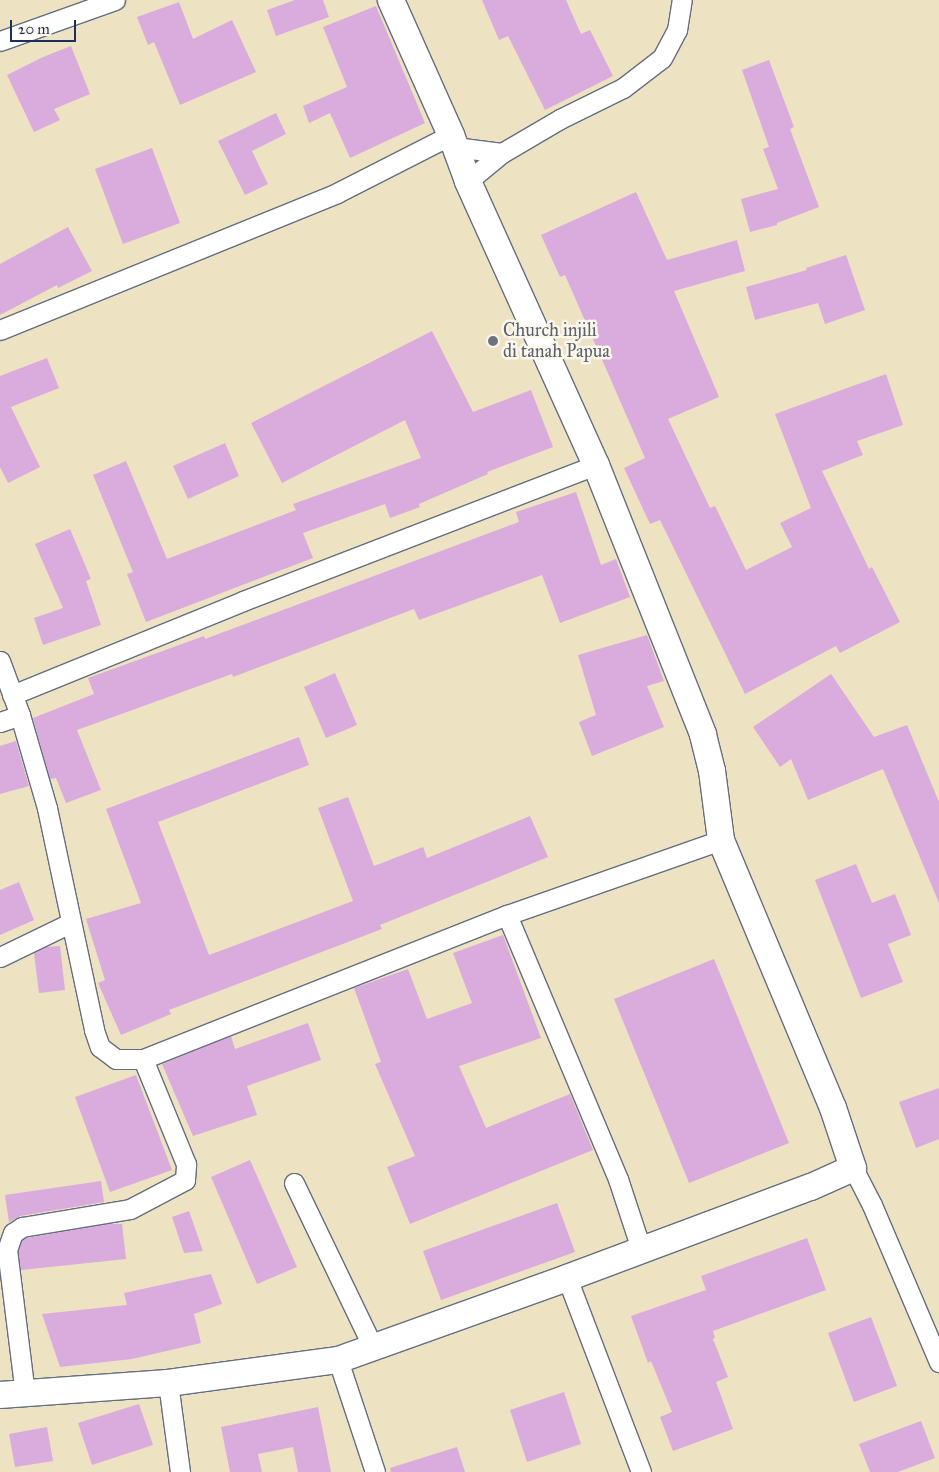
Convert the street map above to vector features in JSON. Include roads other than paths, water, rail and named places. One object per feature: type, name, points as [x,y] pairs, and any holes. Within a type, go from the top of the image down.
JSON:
[{"type":"street","points":[[0,41],[115,0]]},
{"type":"street","points":[[391,0],[453,141],[468,181],[596,465],[703,734],[712,771],[721,840],[833,1108],[853,1168],[872,1205],[939,1362]]},
{"type":"street","points":[[468,181],[502,153],[560,119],[623,88],[662,58],[677,30],[682,0]]},
{"type":"street","points":[[0,330],[337,193],[453,141],[502,153]]},
{"type":"street","points":[[12,695],[243,601],[596,465]]},
{"type":"street","points":[[0,661],[20,715],[47,808],[94,1030],[100,1047],[116,1060],[143,1059],[507,915],[721,840]]},
{"type":"street","points":[[0,722],[20,715]]},
{"type":"street","points":[[507,915],[618,1179],[641,1249]]},
{"type":"street","points":[[0,957],[70,923]]},
{"type":"street","points":[[143,1059],[186,1164],[185,1180],[174,1188],[130,1210],[22,1227],[13,1233],[7,1250],[12,1394],[168,1383],[338,1360],[374,1349],[567,1278],[811,1187],[853,1168]]},
{"type":"street","points":[[294,1183],[374,1349]]},
{"type":"street","points":[[567,1278],[641,1472]]},
{"type":"street","points":[[338,1360],[375,1472]]},
{"type":"street","points":[[168,1383],[180,1472]]},
{"type":"place","name":"Church injili di tanah Papua","points":[[493,341]]}]
